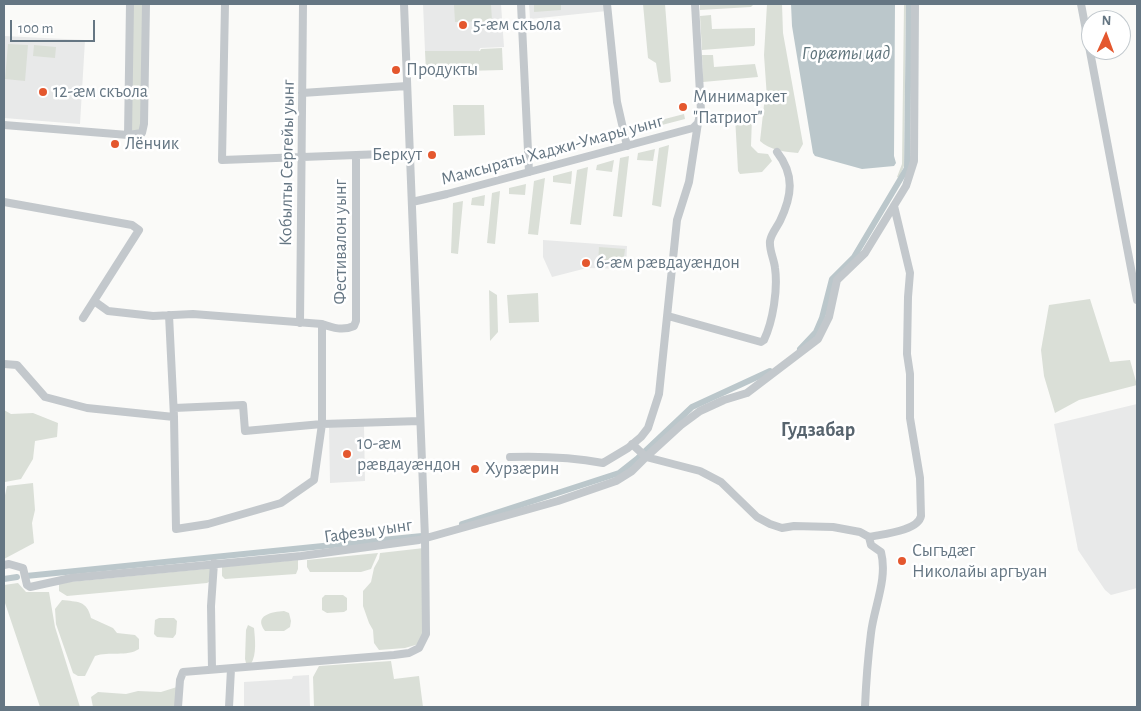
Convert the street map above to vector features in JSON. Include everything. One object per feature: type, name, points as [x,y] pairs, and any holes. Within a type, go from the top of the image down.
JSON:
[{"type":"street","points":[[128,135],[130,4]]},
{"type":"street","points":[[4,125],[128,135],[142,134],[144,124],[146,4]]},
{"type":"street","points":[[225,4],[222,160],[410,153]]},
{"type":"street","name":"Кобылты Сергейы уынг","points":[[300,323],[303,4]]},
{"type":"street","points":[[404,4],[424,538],[548,503],[616,481],[632,471],[645,457],[700,410],[747,393],[818,339],[829,318],[837,280],[865,253],[906,186],[914,161],[915,4]]},
{"type":"street","points":[[521,4],[529,172]]},
{"type":"street","points":[[607,4],[616,94],[627,146]]},
{"type":"street","points":[[510,457],[566,458],[603,463],[634,445],[648,428],[659,394],[677,220],[689,182],[701,111],[695,4]]},
{"type":"street","points":[[1081,4],[1137,300]]},
{"type":"street","points":[[302,93],[407,86]]},
{"type":"street","name":"Мамсыраты Хаджи-Умары уынг","points":[[412,202],[693,128],[698,123]]},
{"type":"street","points":[[668,316],[761,342],[764,340],[773,311],[775,278],[770,240],[783,215],[789,195],[789,172],[785,162],[777,152]]},
{"type":"street","name":"Фестивалон уынг","points":[[322,324],[333,328],[348,329],[354,326],[356,321],[356,156]]},
{"type":"street","points":[[4,202],[132,225],[139,230],[83,318]]},
{"type":"street","points":[[634,445],[645,457],[700,471],[721,482],[757,517],[782,528],[794,526],[833,527],[860,532],[869,537],[913,527],[920,521],[920,478],[910,418],[910,374],[907,354],[910,273],[894,206]]},
{"type":"street","points":[[94,301],[108,311],[153,316],[169,315],[193,314],[322,324],[322,424],[314,480],[281,503],[208,524],[176,528],[174,408],[169,315]]},
{"type":"street","points":[[4,364],[17,365],[45,397],[86,408],[174,417]]},
{"type":"street","points":[[174,408],[243,405],[245,431],[322,424],[420,421]]},
{"type":"street","points":[[865,707],[871,632],[879,598],[884,562],[881,552],[871,545],[869,537]]},
{"type":"street","name":"Гафезы уынг","points":[[4,565],[9,564],[23,568],[27,585],[30,587],[71,578],[301,556],[424,538],[427,627],[426,634],[419,648],[409,653],[394,655],[183,672],[180,680],[178,707]]},
{"type":"street","points":[[212,669],[211,606],[214,563]]},
{"type":"street","points":[[229,707],[231,669]]},
{"type":"shaded area","points":[[132,4],[144,4],[141,130],[131,131]]},
{"type":"shaded area","name":"5-æм скъола","points":[[423,4],[501,4],[504,47],[480,48],[479,51],[425,51]]},
{"type":"shaded area","points":[[491,4],[492,21],[455,22],[454,5]]},
{"type":"shaded area","points":[[529,4],[606,4],[607,11],[530,19]]},
{"type":"shaded area","points":[[534,4],[561,4],[561,10],[534,12]]},
{"type":"shaded area","points":[[643,4],[665,4],[670,82],[659,82],[656,63],[648,58]]},
{"type":"shaded area","points":[[700,4],[753,5],[751,7],[700,10]]},
{"type":"shaded area","points":[[767,4],[782,4],[783,33],[803,144],[798,153],[773,148],[760,141],[764,105],[767,98],[764,55]]},
{"type":"shaded area","points":[[904,4],[906,4],[904,166],[899,178],[897,177],[902,164]]},
{"type":"shaded area","points":[[711,15],[712,29],[755,28],[754,46],[702,50],[700,16]]},
{"type":"shaded area","name":"12-æм скъола","points":[[4,36],[85,40],[80,124],[4,118]]},
{"type":"shaded area","points":[[8,44],[28,45],[25,81],[5,79]]},
{"type":"shaded area","points":[[34,45],[56,47],[55,58],[33,56]]},
{"type":"shaded area","points":[[502,48],[503,70],[426,72],[425,51],[480,51],[481,49]]},
{"type":"shaded area","points":[[702,55],[713,55],[714,67],[755,64],[758,77],[703,82]]},
{"type":"shaded area","points":[[453,105],[484,105],[485,135],[454,136]]},
{"type":"shaded area","points":[[684,114],[685,119],[635,132],[634,127]]},
{"type":"shaded area","points":[[750,115],[752,117],[751,146],[758,153],[768,154],[772,161],[762,172],[740,174],[738,171],[735,116]]},
{"type":"shaded area","points":[[619,131],[620,135],[582,145],[581,141]]},
{"type":"shaded area","points":[[567,145],[568,149],[543,155],[542,151]]},
{"type":"shaded area","points":[[669,145],[661,207],[652,205],[659,148]]},
{"type":"shaded area","points":[[655,149],[653,161],[637,160],[638,153]]},
{"type":"shaded area","points":[[629,156],[622,217],[613,216],[620,158]]},
{"type":"shaded area","points":[[520,158],[521,162],[466,178],[465,173]]},
{"type":"shaded area","points":[[614,160],[612,172],[596,170],[597,165]]},
{"type":"shaded area","points":[[588,167],[581,225],[570,224],[577,170]]},
{"type":"shaded area","points":[[572,171],[571,184],[553,182],[553,176]]},
{"type":"shaded area","points":[[545,178],[538,235],[528,234],[534,181]]},
{"type":"shaded area","points":[[526,184],[525,195],[509,194],[509,188]]},
{"type":"shaded area","points":[[500,191],[495,244],[487,243],[492,193]]},
{"type":"shaded area","points":[[485,195],[484,206],[471,205],[472,198]]},
{"type":"shaded area","points":[[463,201],[458,254],[451,253],[453,203]]},
{"type":"shaded area","name":"6-æм рӕвдауӕндон","points":[[543,240],[627,246],[626,269],[587,268],[552,277],[543,257]]},
{"type":"shaded area","points":[[599,247],[625,249],[623,264],[598,264]]},
{"type":"shaded area","points":[[489,290],[497,295],[498,332],[490,341]]},
{"type":"shaded area","points":[[538,293],[539,322],[509,323],[507,295]]},
{"type":"shaded area","points":[[1090,299],[1110,362],[1130,360],[1137,385],[1079,400],[1055,413],[1044,376],[1041,350],[1049,305]]},
{"type":"shaded area","points":[[1137,404],[1137,588],[1111,595],[1105,590],[1078,550],[1054,424]]},
{"type":"shaded area","points":[[4,410],[11,414],[33,413],[58,423],[57,437],[35,441],[33,459],[21,479],[5,482],[4,485]]},
{"type":"shaded area","name":"10-æм рӕвдауӕндон","points":[[364,426],[365,481],[330,483],[329,427]]},
{"type":"shaded area","points":[[33,483],[35,510],[32,523],[34,543],[4,559],[4,500],[7,486]]},
{"type":"shaded area","points":[[424,548],[429,627],[419,644],[405,648],[379,650],[374,643],[373,630],[363,606],[363,591],[371,582],[380,553]]},
{"type":"shaded area","points":[[378,553],[371,569],[361,572],[310,572],[307,567],[307,560]]},
{"type":"shaded area","points":[[298,560],[296,574],[225,579],[222,576],[222,567]]},
{"type":"shaded area","points":[[214,568],[214,579],[207,583],[67,596],[59,591],[59,583]]},
{"type":"shaded area","points":[[18,583],[26,592],[49,592],[55,627],[80,707],[40,707],[4,600],[4,585]]},
{"type":"shaded area","points":[[325,595],[343,595],[347,598],[347,610],[344,612],[327,613],[322,610],[322,598]]},
{"type":"shaded area","points":[[62,600],[81,603],[87,608],[91,618],[113,628],[117,633],[135,635],[139,639],[139,649],[129,653],[95,656],[85,676],[78,676],[73,673],[56,624],[55,609]]},
{"type":"shaded area","points":[[284,611],[289,613],[290,627],[284,631],[265,631],[261,621],[263,618],[274,612]]},
{"type":"shaded area","points":[[159,618],[174,618],[177,621],[176,634],[173,638],[157,637],[154,634],[155,620]]},
{"type":"shaded area","points":[[248,625],[254,628],[255,637],[255,651],[251,664],[246,663],[245,659],[246,630]]},
{"type":"shaded area","points":[[391,661],[394,679],[419,676],[423,707],[314,707],[313,677],[319,666]]},
{"type":"shaded area","points":[[309,675],[310,707],[244,707],[244,682],[292,679],[293,676]]},
{"type":"shaded area","points":[[177,687],[178,707],[93,707],[91,697],[98,692],[126,694],[138,691],[161,692]]},
{"type":"water","name":"Горӕты цад","points":[[791,4],[895,4],[894,156],[896,163],[894,166],[862,169],[815,156],[813,153],[792,26]]},
{"type":"waterway","points":[[800,349],[816,332],[822,318],[832,279],[854,257],[907,168],[909,4]]},
{"type":"waterway","points":[[462,524],[619,473],[638,458],[692,407],[770,371]]},
{"type":"waterway","points":[[26,576],[422,536]]},
{"type":"waterway","points":[[4,579],[17,577]]},
{"type":"place","name":"5-æм скъола","points":[[463,25]]},
{"type":"place","name":"Продукты","points":[[396,70]]},
{"type":"place","name":"12-æм скъола","points":[[43,92]]},
{"type":"place","name":"Минимаркет \"Патриот\"","points":[[683,107]]},
{"type":"place","name":"Лёнчик","points":[[115,144]]},
{"type":"place","name":"Беркут","points":[[432,155]]},
{"type":"place","name":"6-æм рӕвдауӕндон","points":[[586,263]]},
{"type":"place","name":"10-æм рӕвдауӕндон","points":[[347,454]]},
{"type":"place","name":"Хурзæрин","points":[[475,469]]},
{"type":"place","name":"Сыгъдæг Николайы аргъуан","points":[[902,561]]},
{"type":"district","name":"Гудзабар","points":[[818,430]]}]
